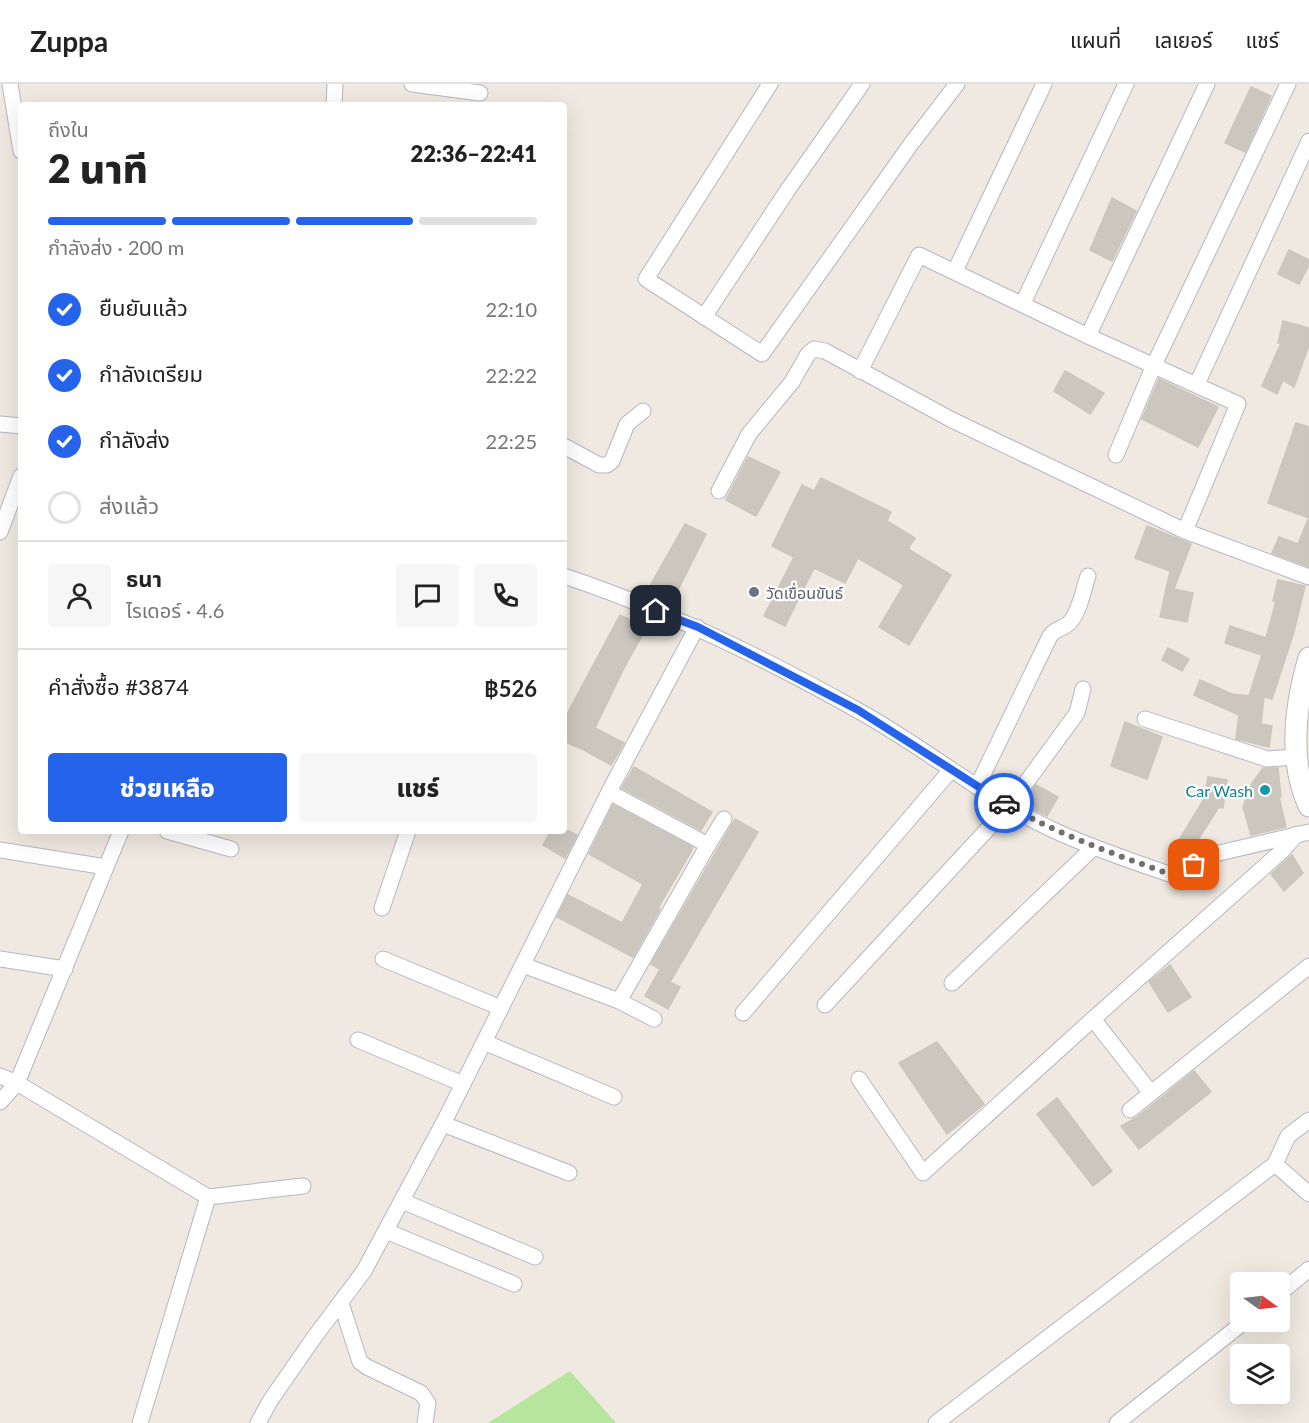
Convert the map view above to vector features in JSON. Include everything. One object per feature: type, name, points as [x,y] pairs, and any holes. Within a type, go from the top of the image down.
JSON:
[{"type":"main road","points":[[1309,658],[1301,684],[1296,722],[1300,779],[1309,806]]},
{"type":"street","points":[[9,84],[18,134]]},
{"type":"street","points":[[334,102],[335,84]]},
{"type":"street","points":[[412,84],[480,94]]},
{"type":"street","points":[[770,84],[646,279],[762,354],[904,153],[957,84]]},
{"type":"street","points":[[704,317],[861,84]]},
{"type":"street","points":[[955,271],[1044,84]]},
{"type":"street","points":[[1023,303],[1125,84]]},
{"type":"street","points":[[1088,336],[1207,84]]},
{"type":"street","points":[[1116,455],[1154,365],[1288,84]]},
{"type":"street","points":[[1197,384],[1309,141]]},
{"type":"street","points":[[860,371],[919,255],[1088,336],[1238,404],[1185,531]]},
{"type":"street","points":[[719,491],[749,434],[792,382],[808,354],[814,349],[825,351],[952,420],[1185,531],[1309,577]]},
{"type":"street","points":[[567,448],[599,465],[607,465],[612,461],[627,424],[643,411]]},
{"type":"street","points":[[0,424],[18,426]]},
{"type":"street","points":[[0,532],[18,484]]},
{"type":"street","points":[[977,787],[1050,636],[1074,616],[1088,576]]},
{"type":"street","points":[[567,577],[698,627],[858,710],[1009,806],[1050,828],[1094,847],[1176,875],[1215,854],[1303,833]]},
{"type":"street","points":[[258,1423],[270,1401],[313,1339],[364,1271],[443,1124],[609,792],[698,627]]},
{"type":"street","points":[[825,1005],[1009,806],[1077,713],[1083,689]]},
{"type":"street","points":[[1145,718],[1267,759],[1297,757]]},
{"type":"street","points":[[742,1013],[951,770]]},
{"type":"street","points":[[609,792],[708,845]]},
{"type":"street","points":[[619,1001],[724,819]]},
{"type":"street","points":[[859,1079],[923,1173],[1092,1019],[1303,833]]},
{"type":"street","points":[[0,1102],[17,1083],[120,834]]},
{"type":"street","points":[[178,834],[231,849]]},
{"type":"street","points":[[382,908],[407,834]]},
{"type":"street","points":[[952,983],[1094,847]]},
{"type":"street","points":[[0,850],[105,867]]},
{"type":"street","points":[[0,959],[64,969]]},
{"type":"street","points":[[382,959],[501,1008]]},
{"type":"street","points":[[523,964],[619,1001],[654,1019]]},
{"type":"street","points":[[1130,1110],[1309,966]]},
{"type":"street","points":[[1092,1019],[1151,1093]]},
{"type":"street","points":[[358,1040],[463,1084]]},
{"type":"street","points":[[484,1042],[614,1097]]},
{"type":"street","points":[[0,1076],[17,1083],[208,1197],[303,1186]]},
{"type":"street","points":[[936,1423],[1275,1164],[1288,1136],[1309,1120]]},
{"type":"street","points":[[443,1124],[569,1173]]},
{"type":"street","points":[[1275,1164],[1309,1194]]},
{"type":"street","points":[[140,1423],[208,1197]]},
{"type":"street","points":[[402,1201],[535,1257]]},
{"type":"street","points":[[386,1231],[514,1284]]},
{"type":"street","points":[[1290,1285],[1309,1269]]},
{"type":"street","points":[[341,1303],[360,1362],[421,1392],[428,1403],[425,1423]]},
{"type":"street","points":[[1117,1423],[1231,1332]]},
{"type":"green space","points":[[570,1371],[616,1423],[488,1423]]},
{"type":"building","points":[[1251,87],[1271,96],[1245,152],[1225,143]]},
{"type":"building","points":[[1112,198],[1136,211],[1112,261],[1090,250]]},
{"type":"building","points":[[1289,250],[1309,260],[1309,265],[1299,284],[1278,274]]},
{"type":"building","points":[[1283,321],[1309,328],[1309,345],[1294,387],[1283,380],[1277,394],[1262,386],[1281,343],[1278,343]]},
{"type":"building","points":[[1065,371],[1104,393],[1090,414],[1054,391]]},
{"type":"building","points":[[1159,379],[1218,407],[1198,447],[1142,419]]},
{"type":"building","points":[[1296,423],[1309,427],[1309,518],[1268,503]]},
{"type":"building","points":[[748,457],[780,472],[756,516],[726,500]]},
{"type":"building","points":[[821,478],[891,512],[887,521],[915,538],[908,549],[951,575],[909,645],[879,627],[904,585],[858,558],[845,583],[814,568],[785,626],[764,616],[794,557],[772,546],[802,485],[814,491]]},
{"type":"building","points":[[1308,519],[1309,567],[1272,553],[1279,537],[1298,544]]},
{"type":"building","points":[[685,524],[706,534],[670,606],[646,593]]},
{"type":"building","points":[[1147,526],[1191,544],[1174,589],[1193,593],[1187,622],[1160,617],[1170,571],[1135,558]]},
{"type":"building","points":[[1278,580],[1305,586],[1294,632],[1272,699],[1264,697],[1261,724],[1272,726],[1269,747],[1236,739],[1239,715],[1194,695],[1200,680],[1232,694],[1249,696],[1262,655],[1225,643],[1230,626],[1266,638],[1276,601],[1273,601]]},
{"type":"building","points":[[620,615],[646,628],[595,728],[624,743],[611,765],[567,742],[567,714]]},
{"type":"building","points":[[1168,648],[1189,659],[1182,671],[1162,660]]},
{"type":"building","points":[[1125,722],[1162,737],[1147,779],[1111,766]]},
{"type":"building","points":[[634,767],[712,812],[701,830],[622,788]]},
{"type":"building","points":[[1263,768],[1278,768],[1281,797],[1279,797],[1286,827],[1251,835],[1243,807],[1252,783]]},
{"type":"building","points":[[1208,777],[1227,780],[1223,808],[1219,807],[1186,858],[1173,850],[1204,799]]},
{"type":"building","points":[[1036,785],[1058,797],[1047,816],[1024,804]]},
{"type":"building","points":[[613,805],[692,847],[633,957],[557,917],[568,895],[622,923],[643,884],[589,854]]},
{"type":"building","points":[[735,819],[758,832],[670,982],[680,987],[668,1009],[645,996],[660,969],[651,964]]},
{"type":"building","points":[[569,831],[577,835],[565,858],[543,845],[549,834],[567,834]]},
{"type":"building","points":[[1292,855],[1303,873],[1284,891],[1271,874]]},
{"type":"building","points":[[1170,965],[1191,997],[1168,1012],[1149,982]]},
{"type":"building","points":[[937,1042],[984,1104],[947,1134],[899,1063]]},
{"type":"building","points":[[1194,1071],[1211,1092],[1139,1149],[1121,1126],[1136,1118]]},
{"type":"building","points":[[1057,1098],[1112,1171],[1093,1186],[1037,1114]]},
{"type":"way so far","points":[[1004,803],[1050,828],[1094,847],[1169,874],[1176,875],[1194,865]]},
{"type":"place","name":"วัดเขื่อนขันธ์","points":[[754,592]]},
{"type":"place","name":"Car Wash","points":[[1265,790]]},
{"type":"route","points":[[656,611],[698,627],[858,710],[1004,803]]}]
